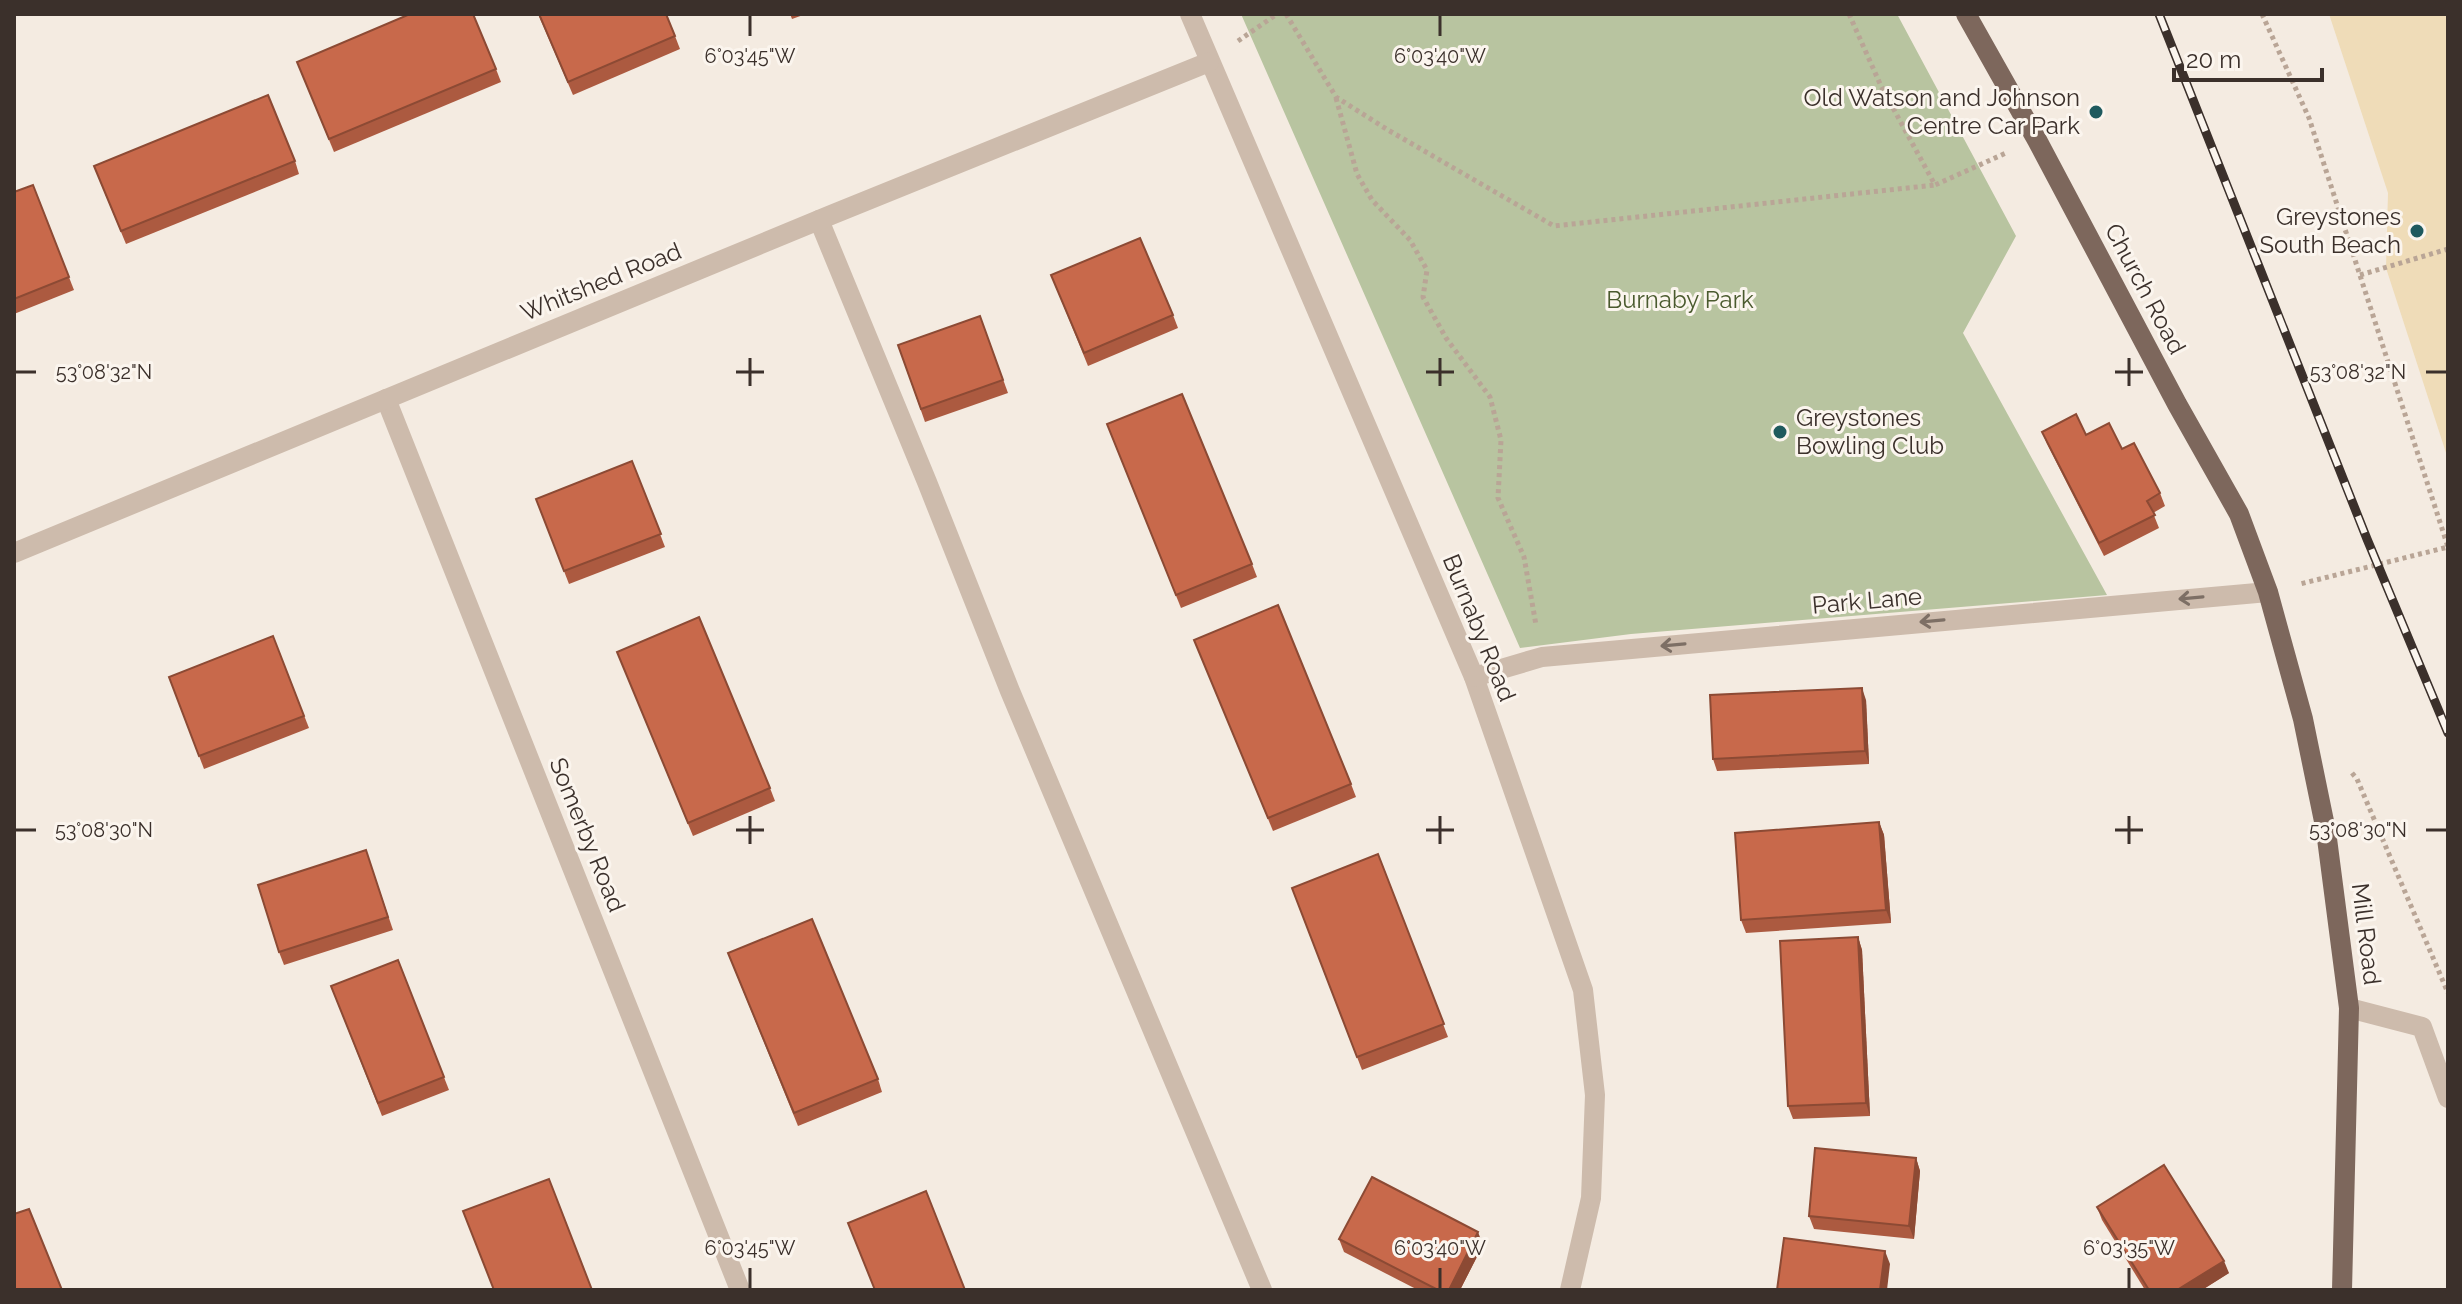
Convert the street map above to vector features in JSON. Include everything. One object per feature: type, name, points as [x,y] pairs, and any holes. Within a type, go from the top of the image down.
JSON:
[{"type":"main road","name":"Church Road","points":[[1966,14],[2239,514],[2268,592]]},
{"type":"main road","name":"Mill Road","points":[[2268,592],[2303,719],[2326,831],[2349,1008],[2342,1290]]},
{"type":"street","name":"Burnaby Road","points":[[1190,14],[1474,677],[1583,990],[1595,1095],[1591,1198],[1570,1290]]},
{"type":"street","name":"Whitshed Road","points":[[14,553],[1209,62]]},
{"type":"street","points":[[819,220],[1010,691],[1262,1290]]},
{"type":"street","name":"Somerby Road","points":[[386,399],[740,1290]]},
{"type":"street","name":"Park Lane","points":[[1474,677],[1542,657],[2268,592]]},
{"type":"street","points":[[2349,1008],[2422,1027],[2448,1098]]},
{"type":"path","points":[[1286,14],[1336,97],[1357,174],[1372,200],[1410,240],[1427,270],[1423,297],[1446,338],[1490,397],[1501,440],[1498,498],[1524,557],[1542,657]]},
{"type":"path","points":[[1849,14],[1881,86],[1935,185]]},
{"type":"path","points":[[2262,14],[2309,118],[2448,547],[2268,592]]},
{"type":"path","points":[[1336,97],[1554,226],[1935,185],[2037,140]]},
{"type":"path","points":[[2360,275],[2448,249]]},
{"type":"path","points":[[2348,769],[2357,779],[2448,993]]},
{"type":"green space","name":"Burnaby Park","points":[[1241,14],[1897,14],[2016,236],[1963,333],[2107,595],[1631,634],[1520,648]]},
{"type":"sand","name":"Greystones South Beach","points":[[2329,14],[2448,14],[2448,459],[2386,268],[2388,193]]},
{"type":"building","points":[[410,14],[473,14],[496,69],[329,139],[297,62]]},
{"type":"building","points":[[539,14],[666,14],[675,36],[568,82]]},
{"type":"building","points":[[268,95],[295,161],[121,231],[94,166]]},
{"type":"building","points":[[33,185],[69,277],[14,299],[14,192]]},
{"type":"building","points":[[1140,238],[1173,315],[1084,353],[1051,275]]},
{"type":"building","points":[[980,316],[1003,380],[921,409],[898,345]]},
{"type":"building","points":[[1182,394],[1252,564],[1176,595],[1107,424]]},
{"type":"building","points":[[2076,414],[2086,435],[2109,423],[2122,449],[2134,443],[2160,493],[2147,501],[2155,515],[2099,543],[2042,432]]},
{"type":"building","points":[[632,461],[661,534],[564,571],[536,499]]},
{"type":"building","points":[[1278,605],[1351,784],[1268,818],[1194,640]]},
{"type":"building","points":[[699,617],[770,788],[688,823],[617,652]]},
{"type":"building","points":[[273,636],[304,716],[199,756],[169,677]]},
{"type":"building","points":[[1862,688],[1865,751],[1713,759],[1710,695]]},
{"type":"building","points":[[1879,822],[1886,910],[1741,920],[1735,833]]},
{"type":"building","points":[[366,850],[388,917],[279,952],[258,885]]},
{"type":"building","points":[[1378,854],[1444,1024],[1357,1057],[1292,888]]},
{"type":"building","points":[[812,919],[878,1079],[794,1113],[728,953]]},
{"type":"building","points":[[1858,937],[1866,1103],[1788,1106],[1780,941]]},
{"type":"building","points":[[398,960],[444,1077],[378,1103],[331,986]]},
{"type":"building","points":[[1815,1148],[1916,1158],[1909,1226],[1809,1216]]},
{"type":"building","points":[[2164,1165],[2224,1261],[2177,1290],[2149,1290],[2097,1207]]},
{"type":"building","points":[[1372,1177],[1478,1232],[1449,1290],[1438,1290],[1339,1239]]},
{"type":"building","points":[[549,1179],[592,1290],[494,1290],[463,1211]]},
{"type":"building","points":[[926,1191],[965,1290],[875,1290],[848,1223]]},
{"type":"building","points":[[29,1209],[62,1290],[14,1290],[14,1214]]},
{"type":"building","points":[[1784,1238],[1885,1251],[1880,1290],[1777,1290]]},
{"type":"railway","points":[[2159,14],[2367,539],[2448,733]]},
{"type":"place","name":"Old Watson and Johnson Centre Car Park","points":[[2096,112]]},
{"type":"place","name":"Greystones South Beach","points":[[2417,231]]},
{"type":"place","name":"Greystones Bowling Club","points":[[1780,432]]}]
